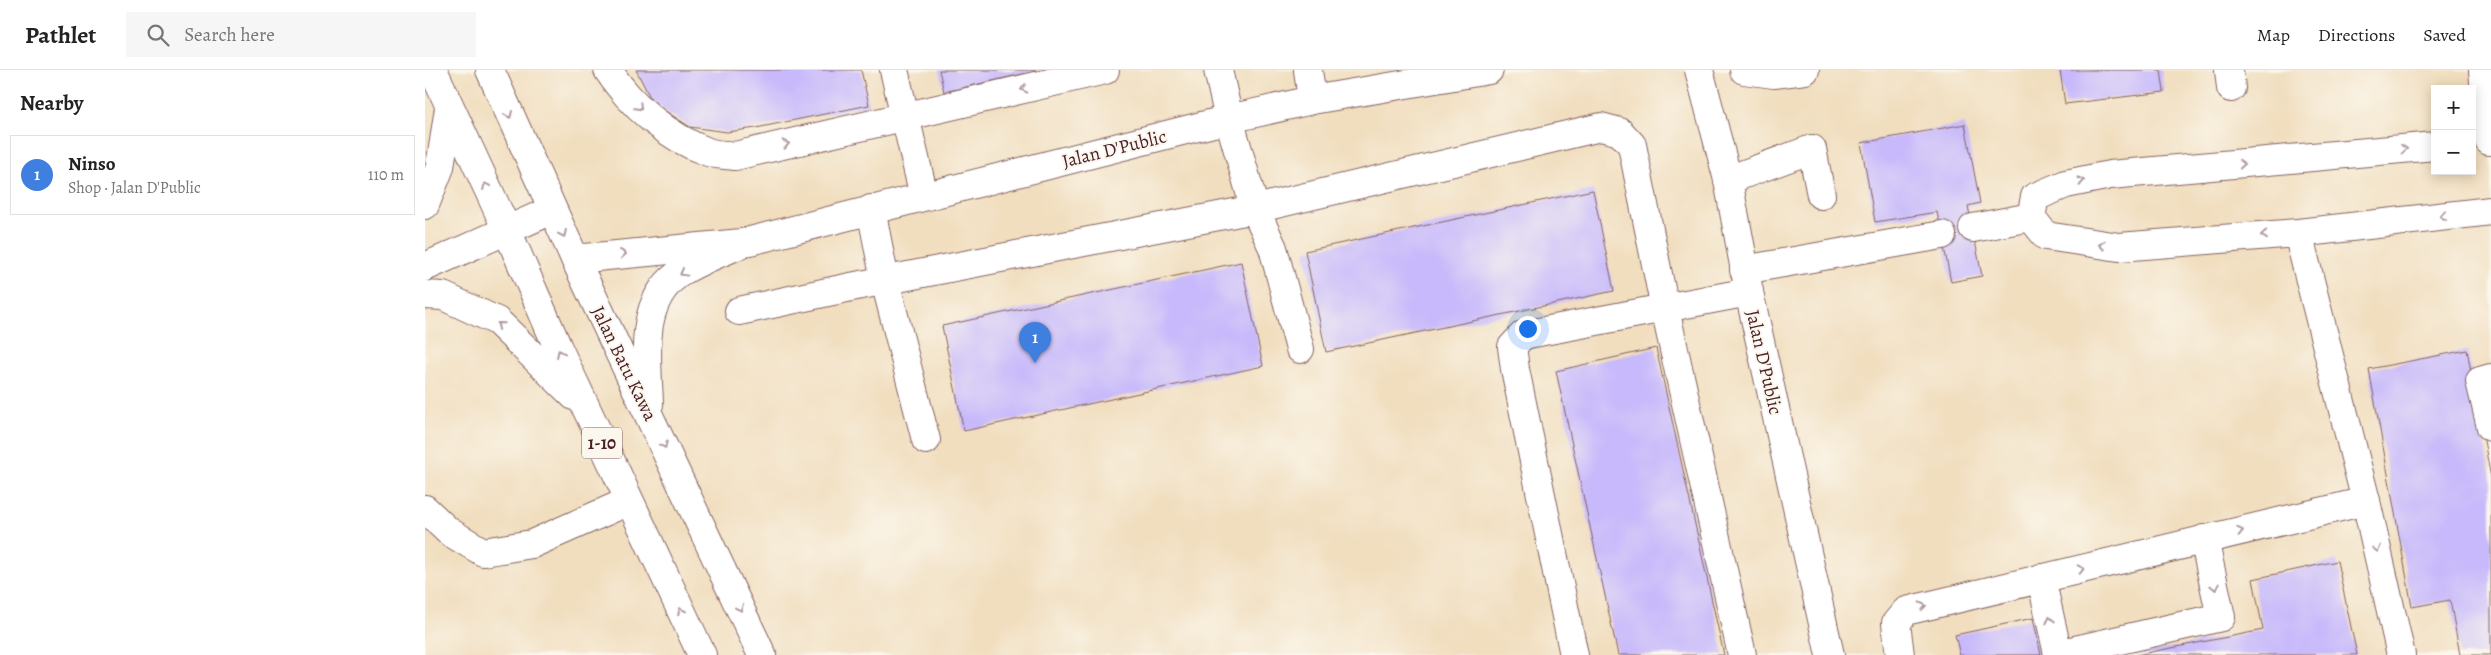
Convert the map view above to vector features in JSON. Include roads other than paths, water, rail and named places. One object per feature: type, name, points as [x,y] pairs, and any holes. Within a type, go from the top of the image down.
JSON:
[{"type":"main road","name":"1-10","points":[[433,70],[507,230],[585,407],[702,655]]},
{"type":"main road","name":"Jalan Batu Kawa","points":[[490,70],[552,210],[762,655]]},
{"type":"main road","points":[[608,70],[641,110],[678,136],[709,152],[735,156],[1105,70]]},
{"type":"main road","points":[[895,70],[924,196]]},
{"type":"main road","points":[[1218,70],[1229,119],[1255,209],[1273,248],[1300,349]]},
{"type":"main road","points":[[1308,70],[1312,100]]},
{"type":"main road","name":"Jalan D'Public","points":[[742,243],[1229,119],[1312,100],[1489,70]]},
{"type":"main road","name":"Jalan D'Public","points":[[1699,70],[1728,180],[1747,281],[1830,655]]},
{"type":"main road","points":[[1744,70],[1774,74],[1805,70]]},
{"type":"main road","points":[[2484,142],[2486,86]]},
{"type":"main road","points":[[425,205],[440,167],[449,108]]},
{"type":"main road","points":[[739,311],[1255,209],[1601,127],[1620,132],[1632,145],[1665,309],[1742,655]]},
{"type":"main road","points":[[2031,217],[2035,198],[2065,184],[2110,175],[2431,146]]},
{"type":"main road","points":[[1728,180],[1812,149],[1821,195]]},
{"type":"main road","points":[[871,209],[885,281],[926,440]]},
{"type":"main road","points":[[425,267],[552,210]]},
{"type":"main road","points":[[2031,217],[2046,236],[2119,247],[2298,233],[2491,211]]},
{"type":"main road","points":[[1973,228],[2031,217]]},
{"type":"main road","points":[[2298,233],[2366,502],[2401,655]]},
{"type":"main road","points":[[1574,655],[1515,369],[1512,347],[1523,334],[1665,309],[1747,281],[1942,235]]},
{"type":"main road","points":[[575,259],[742,243]]},
{"type":"main road","points":[[649,414],[647,330],[656,299],[677,275],[742,243]]},
{"type":"main road","points":[[425,294],[443,296],[497,321],[585,407]]},
{"type":"main road","points":[[2491,378],[2480,381],[2491,427]]},
{"type":"main road","points":[[425,509],[448,531],[483,552],[532,544],[629,501]]},
{"type":"main road","points":[[1900,655],[1896,623],[1906,611],[2366,502]]},
{"type":"main road","points":[[2041,578],[2058,654],[2221,617],[2204,539]]},
{"type":"place","name":"Ninso","points":[[1035,363]]}]
